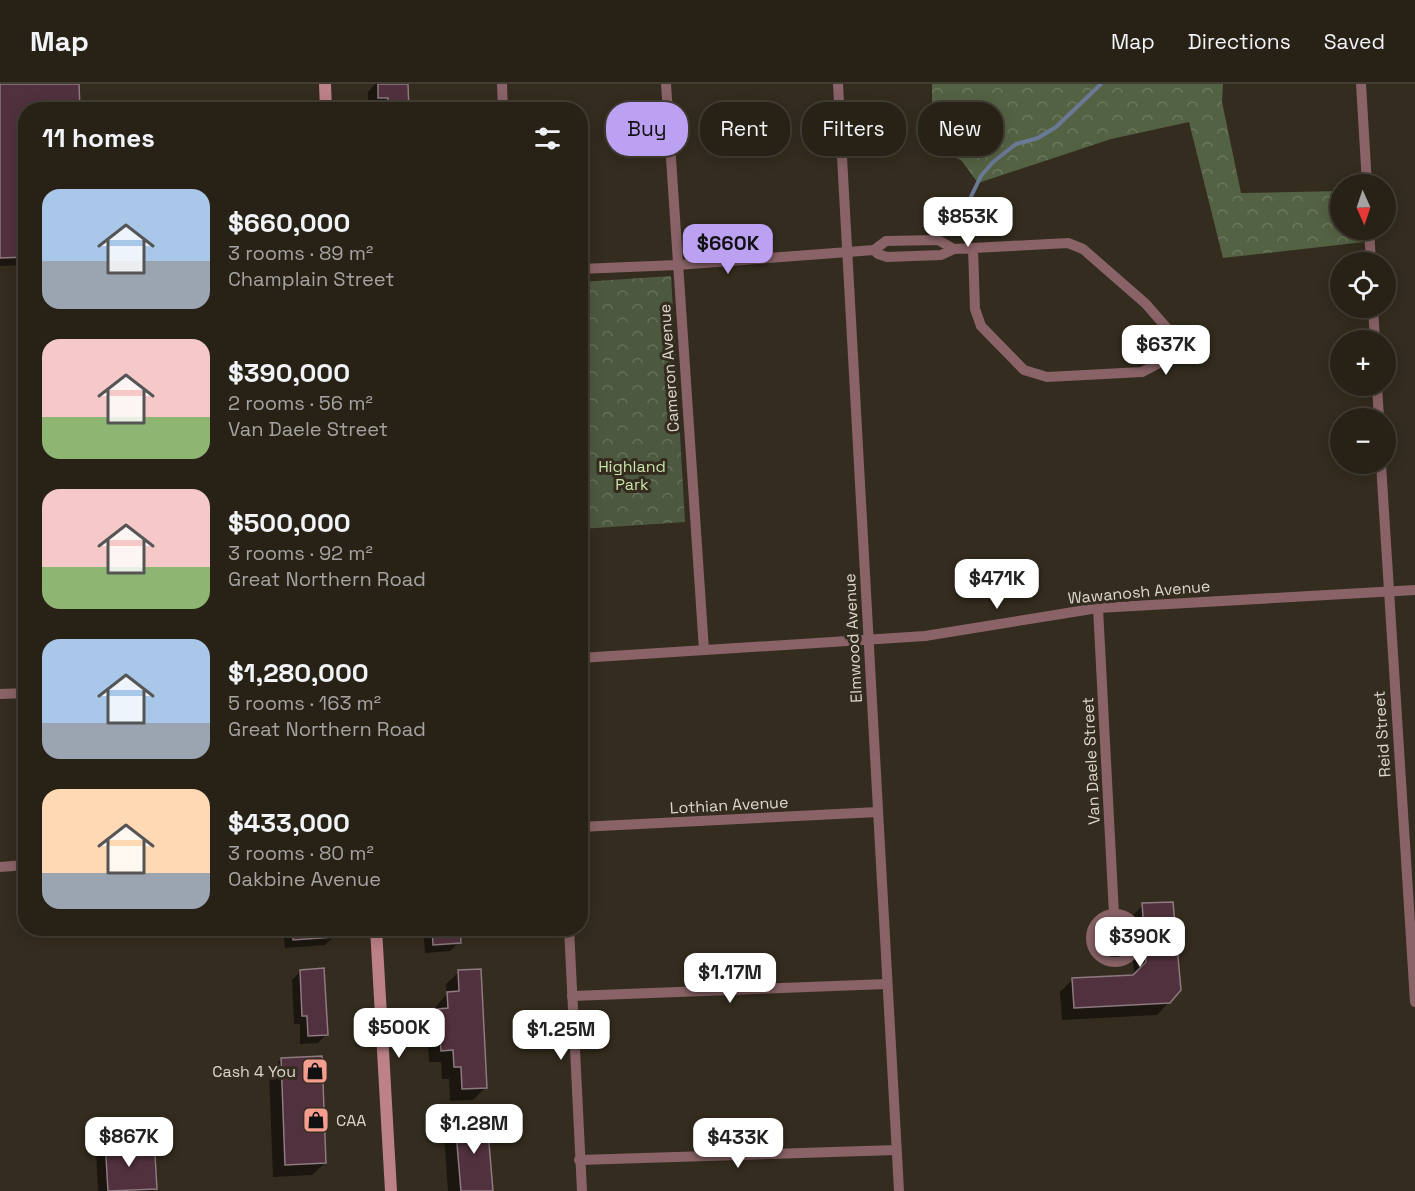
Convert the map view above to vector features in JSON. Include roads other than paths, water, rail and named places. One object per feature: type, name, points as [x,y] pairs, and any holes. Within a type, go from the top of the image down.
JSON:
[{"type":"main road","points":[[325,84],[326,102]]},
{"type":"main road","points":[[376,936],[391,1191]]},
{"type":"street","points":[[502,84],[503,102]]},
{"type":"street","name":"Cameron Avenue","points":[[666,84],[704,650]]},
{"type":"street","name":"Elmwood Avenue","points":[[838,84],[899,1191]]},
{"type":"street","points":[[1361,84],[1366,174]]},
{"type":"street","points":[[588,269],[677,265],[874,250],[886,241],[939,240],[954,249]]},
{"type":"street","points":[[874,250],[887,257],[941,255],[954,249],[973,248],[1068,243],[1083,249],[1146,304],[1172,334],[1172,350],[1159,363],[1142,372],[1047,377],[1024,370],[981,326],[975,309],[973,248]]},
{"type":"street","name":"Reid Street","points":[[1382,474],[1415,1002]]},
{"type":"street","name":"Wawanosh Avenue","points":[[588,657],[925,636],[1098,608],[1415,590]]},
{"type":"street","name":"Van Daele Street","points":[[1098,608],[1114,914]]},
{"type":"street","points":[[0,694],[18,693]]},
{"type":"street","name":"Lothian Avenue","points":[[588,827],[878,813]]},
{"type":"street","points":[[0,867],[18,866]]},
{"type":"street","points":[[1114,914],[1129,918],[1135,924],[1139,939],[1132,954],[1119,962],[1103,959],[1092,948],[1090,940],[1094,925],[1099,919],[1114,914]]},
{"type":"street","points":[[569,936],[582,1191]]},
{"type":"street","points":[[572,996],[887,984]]},
{"type":"street","points":[[579,1160],[896,1150]]},
{"type":"waterway","points":[[951,230],[963,213],[981,176],[993,162],[1016,144],[1038,138],[1056,127],[1101,84]]},
{"type":"place","name":"Cash 4 You","points":[[315,1071]]},
{"type":"place","name":"CAA","points":[[316,1120]]},
{"type":"park label","name":"Highland Park","points":[[632,475]]}]
